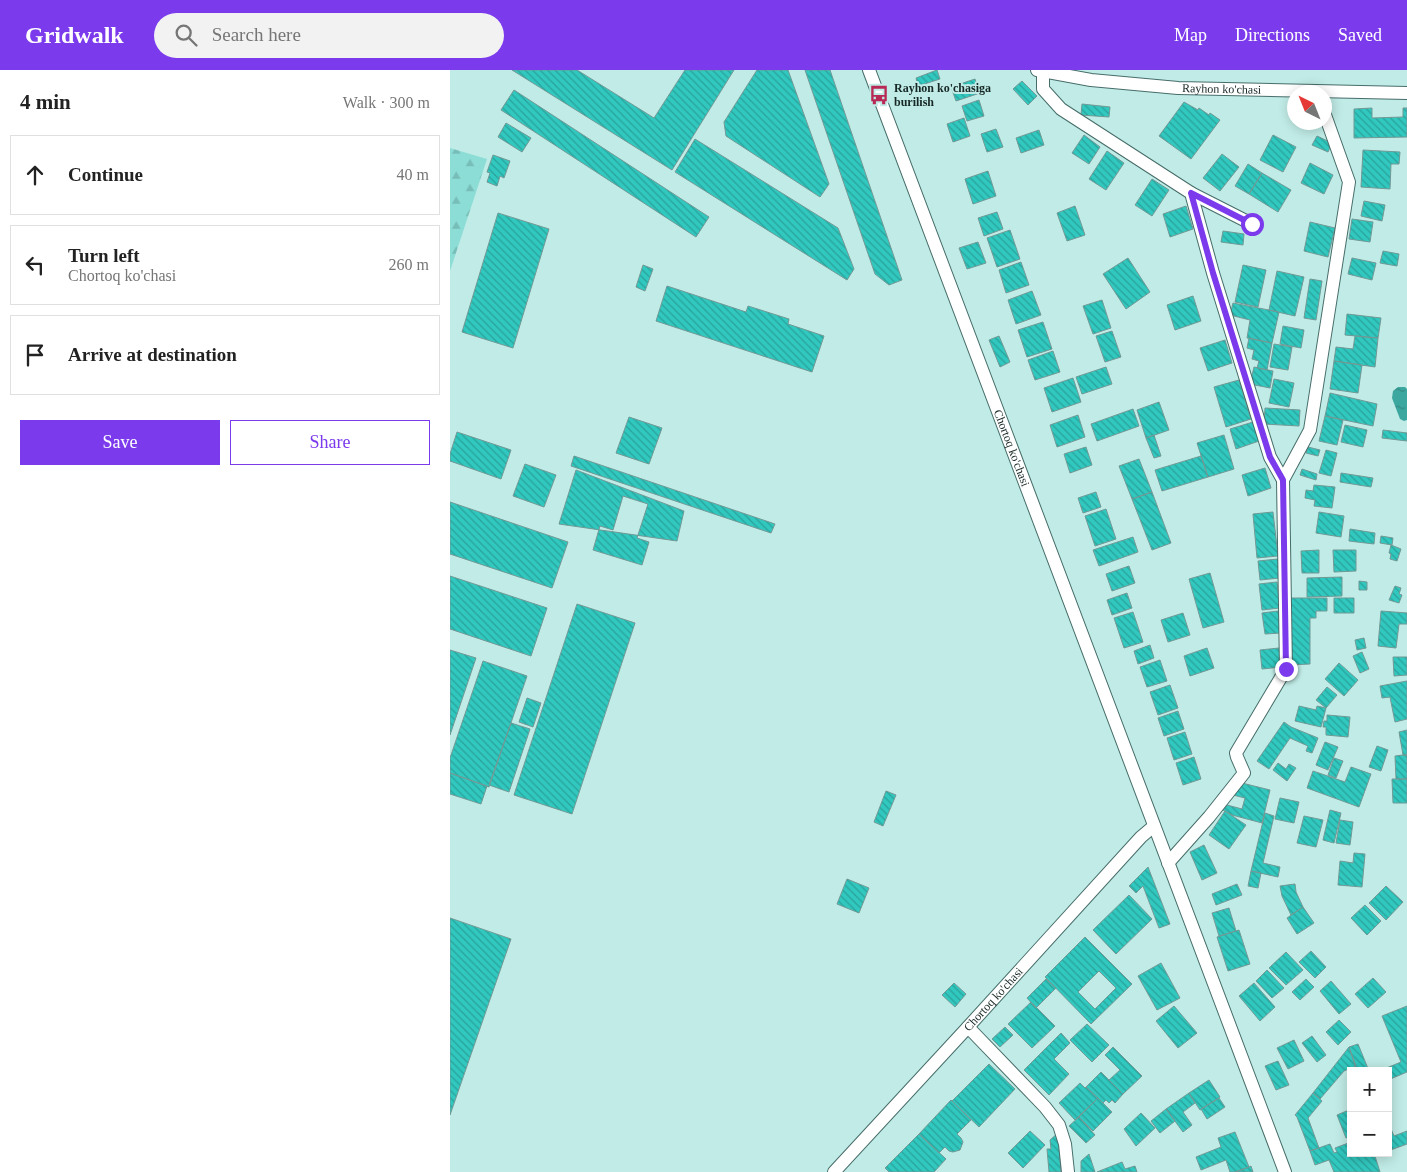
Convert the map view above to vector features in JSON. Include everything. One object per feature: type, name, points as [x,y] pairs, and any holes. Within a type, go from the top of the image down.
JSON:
[{"type":"street","name":"Chortoq ko'chasi","points":[[869,70],[1285,1172]]},
{"type":"street","name":"Rayhon ko'chasi","points":[[1040,71],[1091,80],[1178,88],[1287,91]]},
{"type":"street","points":[[1040,71],[1043,89],[1061,108],[1191,193],[1252,224]]},
{"type":"street","name":"Rayhon ko'chasi","points":[[1332,92],[1407,93]]},
{"type":"street","points":[[1283,480],[1310,430],[1349,182],[1330,130]]},
{"type":"street","points":[[1168,863],[1209,817],[1244,773],[1236,753],[1286,669],[1283,480],[1270,457],[1213,273],[1191,193]]},
{"type":"street","name":"Chortoq ko'chasi","points":[[834,1172],[1141,837],[1154,826]]},
{"type":"street","points":[[968,1027],[1045,1107],[1059,1125],[1065,1144],[1068,1172]]},
{"type":"green space","points":[[450,148],[487,159],[450,271]]},
{"type":"water","points":[[1398,387],[1405,387],[1407,389],[1407,420],[1404,421],[1400,419],[1392,398],[1393,391]]},
{"type":"building","points":[[512,70],[577,70],[654,118],[685,70],[734,70],[672,170]]},
{"type":"building","points":[[757,70],[788,70],[829,184],[820,197],[726,136],[724,122]]},
{"type":"building","points":[[805,70],[830,70],[902,280],[889,285],[875,274]]},
{"type":"building","points":[[937,70],[940,79],[918,86],[916,78]]},
{"type":"building","points":[[975,79],[980,93],[956,101],[951,87]]},
{"type":"building","points":[[1022,81],[1037,96],[1028,105],[1013,89]]},
{"type":"building","points":[[514,90],[709,217],[696,237],[501,110]]},
{"type":"building","points":[[979,100],[984,116],[967,121],[962,106]]},
{"type":"building","points":[[1184,102],[1198,110],[1199,108],[1209,115],[1210,113],[1220,120],[1191,159],[1159,136]]},
{"type":"building","points":[[1082,104],[1110,107],[1109,117],[1081,115]]},
{"type":"building","points":[[1372,108],[1372,118],[1403,117],[1403,108],[1407,108],[1407,137],[1354,138],[1354,109]]},
{"type":"building","points":[[964,118],[970,136],[953,142],[947,124]]},
{"type":"building","points":[[506,123],[531,138],[522,152],[498,137]]},
{"type":"building","points":[[996,129],[1003,147],[987,152],[981,134]]},
{"type":"building","points":[[1039,130],[1044,145],[1021,153],[1016,138]]},
{"type":"building","points":[[1084,135],[1100,147],[1089,164],[1072,153]]},
{"type":"building","points":[[1273,135],[1296,147],[1283,172],[1260,160]]},
{"type":"building","points":[[1317,136],[1332,143],[1328,152],[1312,145]]},
{"type":"building","points":[[695,139],[838,228],[854,269],[847,280],[675,172]]},
{"type":"building","points":[[1363,150],[1400,152],[1399,164],[1391,164],[1390,189],[1361,187]]},
{"type":"building","points":[[1107,151],[1124,163],[1106,190],[1089,179]]},
{"type":"building","points":[[1222,154],[1239,167],[1220,191],[1203,178]]},
{"type":"building","points":[[493,155],[510,161],[504,178],[500,176],[497,186],[487,182],[490,173],[487,172]]},
{"type":"building","points":[[1310,163],[1333,175],[1324,194],[1301,183]]},
{"type":"building","points":[[1248,164],[1262,173],[1249,194],[1235,186]]},
{"type":"building","points":[[988,171],[996,196],[973,204],[965,179]]},
{"type":"building","points":[[1262,173],[1291,190],[1278,212],[1249,194]]},
{"type":"building","points":[[1152,179],[1169,190],[1152,216],[1135,205]]},
{"type":"building","points":[[1364,201],[1385,205],[1382,221],[1361,216]]},
{"type":"building","points":[[1075,206],[1085,235],[1067,241],[1057,213]]},
{"type":"building","points":[[1186,206],[1193,229],[1170,237],[1163,214]]},
{"type":"building","points":[[997,212],[1003,229],[984,236],[978,218]]},
{"type":"building","points":[[498,213],[549,229],[513,348],[462,332]]},
{"type":"building","points":[[1352,219],[1373,222],[1370,242],[1349,239]]},
{"type":"building","points":[[1310,222],[1335,228],[1328,257],[1304,251]]},
{"type":"building","points":[[1010,230],[1020,259],[997,267],[987,238]]},
{"type":"building","points":[[1223,231],[1244,234],[1243,245],[1221,242]]},
{"type":"building","points":[[978,242],[986,263],[967,269],[959,248]]},
{"type":"building","points":[[1383,251],[1399,254],[1397,266],[1380,263]]},
{"type":"building","points":[[1128,258],[1150,292],[1126,309],[1103,274]]},
{"type":"building","points":[[1352,258],[1376,263],[1372,280],[1348,274]]},
{"type":"building","points":[[1021,262],[1029,285],[1006,293],[999,270]]},
{"type":"building","points":[[643,265],[653,269],[645,291],[636,287]]},
{"type":"building","points":[[1243,265],[1266,270],[1258,307],[1235,302]]},
{"type":"building","points":[[1277,271],[1304,277],[1295,316],[1269,310]]},
{"type":"building","points":[[1310,279],[1322,281],[1316,320],[1304,318]]},
{"type":"building","points":[[667,286],[746,312],[748,306],[789,319],[788,324],[824,336],[812,372],[656,321]]},
{"type":"building","points":[[1032,291],[1041,315],[1016,324],[1008,300]]},
{"type":"building","points":[[1193,296],[1201,321],[1175,330],[1167,305]]},
{"type":"building","points":[[1102,300],[1111,328],[1093,334],[1083,306]]},
{"type":"building","points":[[1233,303],[1279,312],[1272,343],[1247,338],[1250,320],[1230,315]]},
{"type":"building","points":[[1347,314],[1381,318],[1378,338],[1345,335]]},
{"type":"building","points":[[1043,322],[1052,349],[1027,357],[1018,330]]},
{"type":"building","points":[[1283,326],[1304,330],[1301,348],[1280,344]]},
{"type":"building","points":[[1112,331],[1121,357],[1105,362],[1096,336]]},
{"type":"building","points":[[999,336],[1010,362],[1000,367],[989,340]]},
{"type":"building","points":[[1355,336],[1378,338],[1375,367],[1334,361],[1336,347],[1353,349]]},
{"type":"building","points":[[1249,338],[1272,343],[1267,370],[1257,368],[1259,361],[1252,359],[1254,350],[1247,348]]},
{"type":"building","points":[[1225,340],[1232,363],[1208,371],[1200,348]]},
{"type":"building","points":[[1274,344],[1292,347],[1288,370],[1270,367]]},
{"type":"building","points":[[1053,351],[1060,372],[1035,380],[1028,360]]},
{"type":"building","points":[[1334,361],[1362,365],[1358,393],[1330,389]]},
{"type":"building","points":[[1106,367],[1112,384],[1082,394],[1076,377]]},
{"type":"building","points":[[1254,367],[1273,371],[1270,388],[1250,384]]},
{"type":"building","points":[[1073,378],[1081,402],[1052,412],[1044,388]]},
{"type":"building","points":[[1274,379],[1294,383],[1289,407],[1269,403]]},
{"type":"building","points":[[1239,380],[1251,419],[1226,427],[1214,387]]},
{"type":"building","points":[[1330,393],[1377,404],[1373,426],[1325,416]]},
{"type":"building","points":[[1159,402],[1169,430],[1146,438],[1137,410]]},
{"type":"building","points":[[1265,408],[1300,410],[1299,426],[1264,424]]},
{"type":"building","points":[[1133,409],[1139,426],[1097,441],[1091,424]]},
{"type":"building","points":[[1078,415],[1085,437],[1057,447],[1050,425]]},
{"type":"building","points":[[1325,416],[1343,420],[1337,445],[1319,441]]},
{"type":"building","points":[[629,417],[662,428],[649,464],[616,453]]},
{"type":"building","points":[[1253,422],[1259,441],[1236,449],[1230,429]]},
{"type":"building","points":[[1345,425],[1367,430],[1363,447],[1341,442]]},
{"type":"building","points":[[1383,430],[1407,433],[1407,441],[1382,438]]},
{"type":"building","points":[[457,432],[511,450],[501,479],[450,461],[450,454]]},
{"type":"building","points":[[1154,435],[1161,456],[1154,458],[1146,438]]},
{"type":"building","points":[[1224,435],[1234,469],[1208,477],[1197,443]]},
{"type":"building","points":[[1086,447],[1092,465],[1070,473],[1064,454]]},
{"type":"building","points":[[1308,447],[1320,450],[1318,456],[1306,453]]},
{"type":"building","points":[[1326,450],[1337,453],[1331,476],[1319,473]]},
{"type":"building","points":[[574,456],[775,524],[771,533],[571,466]]},
{"type":"building","points":[[1201,456],[1208,477],[1162,491],[1155,470]]},
{"type":"building","points":[[1139,459],[1152,492],[1132,499],[1119,466]]},
{"type":"building","points":[[525,464],[556,475],[544,507],[513,496]]},
{"type":"building","points":[[1265,468],[1271,488],[1248,496],[1242,475]]},
{"type":"building","points":[[1302,469],[1317,474],[1316,480],[1300,475]]},
{"type":"building","points":[[576,470],[684,511],[677,541],[559,524]]},
{"type":"building","points":[[1341,473],[1373,478],[1371,487],[1340,482]]},
{"type":"building","points":[[1314,485],[1335,487],[1332,508],[1314,506],[1315,500],[1305,498],[1306,490],[1313,491]]},
{"type":"building","points":[[1096,492],[1101,507],[1083,513],[1078,498]]},
{"type":"building","points":[[1152,492],[1171,543],[1152,550],[1132,499]]},
{"type":"building","points":[[623,496],[648,504],[637,538],[649,542],[642,565],[593,550],[600,526],[613,530]]},
{"type":"building","points":[[450,502],[568,542],[552,588],[450,554]]},
{"type":"building","points":[[1106,509],[1116,539],[1095,546],[1085,516]]},
{"type":"building","points":[[1273,512],[1278,556],[1257,558],[1253,514]]},
{"type":"building","points":[[1319,512],[1344,516],[1341,537],[1316,533]]},
{"type":"building","points":[[1350,529],[1375,533],[1374,544],[1349,541]]},
{"type":"building","points":[[1381,536],[1393,538],[1392,545],[1380,543]]},
{"type":"building","points":[[1133,537],[1138,552],[1099,566],[1093,550]]},
{"type":"building","points":[[1391,545],[1401,549],[1397,561],[1390,559]]},
{"type":"building","points":[[1319,550],[1319,573],[1302,573],[1301,551]]},
{"type":"building","points":[[1333,550],[1356,550],[1356,571],[1334,572]]},
{"type":"building","points":[[1278,559],[1280,578],[1260,580],[1258,561]]},
{"type":"building","points":[[1129,566],[1135,583],[1112,591],[1106,574]]},
{"type":"building","points":[[1210,573],[1224,622],[1203,628],[1189,579]]},
{"type":"building","points":[[450,576],[547,608],[531,656],[450,629]]},
{"type":"building","points":[[1342,577],[1342,596],[1307,597],[1307,578]]},
{"type":"building","points":[[1359,581],[1367,582],[1367,590],[1359,590]]},
{"type":"building","points":[[1277,582],[1280,608],[1262,610],[1259,584]]},
{"type":"building","points":[[1395,586],[1401,588],[1399,594],[1402,595],[1399,603],[1389,600]]},
{"type":"building","points":[[1127,593],[1132,608],[1112,615],[1107,600]]},
{"type":"building","points":[[1288,598],[1327,598],[1327,611],[1316,611],[1316,618],[1310,618],[1310,664],[1288,665]]},
{"type":"building","points":[[1334,598],[1354,598],[1354,613],[1334,613]]},
{"type":"building","points":[[577,604],[635,623],[572,814],[514,795]]},
{"type":"building","points":[[1278,611],[1281,633],[1265,634],[1262,613]]},
{"type":"building","points":[[1381,611],[1407,613],[1407,624],[1399,624],[1396,648],[1378,646]]},
{"type":"building","points":[[1133,612],[1143,642],[1124,648],[1114,618]]},
{"type":"building","points":[[1183,613],[1190,635],[1168,642],[1161,620]]},
{"type":"building","points":[[1364,638],[1366,648],[1357,650],[1355,640]]},
{"type":"building","points":[[1150,645],[1154,658],[1138,664],[1134,651]]},
{"type":"building","points":[[1207,648],[1214,668],[1190,676],[1184,656]]},
{"type":"building","points":[[1279,648],[1281,667],[1262,669],[1260,650]]},
{"type":"building","points":[[450,650],[476,658],[450,735]]},
{"type":"building","points":[[1362,652],[1369,669],[1360,673],[1353,656]]},
{"type":"building","points":[[1393,657],[1407,657],[1407,675],[1394,676]]},
{"type":"building","points":[[1160,660],[1167,681],[1147,687],[1140,667]]},
{"type":"building","points":[[483,661],[527,676],[489,787],[450,773],[450,758]]},
{"type":"building","points":[[1339,663],[1358,680],[1344,696],[1325,679]]},
{"type":"building","points":[[1407,681],[1407,719],[1395,722],[1390,697],[1382,698],[1380,686]]},
{"type":"building","points":[[1170,685],[1178,708],[1158,715],[1150,692]]},
{"type":"building","points":[[1327,687],[1337,695],[1326,708],[1316,700]]},
{"type":"building","points":[[527,698],[541,703],[533,727],[519,722]]},
{"type":"building","points":[[1299,706],[1316,710],[1317,706],[1326,708],[1321,727],[1295,721]]},
{"type":"building","points":[[1178,711],[1184,729],[1164,736],[1158,718]]},
{"type":"building","points":[[1327,715],[1350,717],[1348,737],[1326,735],[1326,727],[1323,727],[1324,721],[1327,721]]},
{"type":"building","points":[[1284,722],[1291,727],[1318,738],[1312,753],[1306,751],[1308,746],[1290,738],[1269,769],[1257,761]]},
{"type":"building","points":[[511,723],[530,729],[509,792],[489,785]]},
{"type":"building","points":[[1407,730],[1407,755],[1403,755],[1399,732]]},
{"type":"building","points":[[1185,732],[1192,754],[1174,760],[1167,738]]},
{"type":"building","points":[[1325,742],[1338,747],[1328,770],[1316,765]]},
{"type":"building","points":[[1377,746],[1388,750],[1381,771],[1369,767]]},
{"type":"building","points":[[1407,755],[1407,779],[1396,779],[1395,756]]},
{"type":"building","points":[[1194,757],[1201,779],[1183,785],[1176,763]]},
{"type":"building","points":[[1334,758],[1343,761],[1336,778],[1328,775]]},
{"type":"building","points":[[1278,763],[1286,769],[1289,764],[1296,768],[1287,781],[1273,770]]},
{"type":"building","points":[[1351,767],[1371,774],[1359,807],[1307,788],[1313,771],[1345,782]]},
{"type":"building","points":[[450,773],[487,786],[481,804],[450,794]]},
{"type":"building","points":[[1392,779],[1407,779],[1407,803],[1393,803]]},
{"type":"building","points":[[1242,783],[1270,790],[1262,823],[1232,815],[1223,810],[1227,805],[1242,809],[1245,798],[1233,795]]},
{"type":"building","points":[[886,791],[896,795],[883,826],[874,822]]},
{"type":"building","points":[[1280,798],[1299,802],[1294,823],[1275,819]]},
{"type":"building","points":[[1330,810],[1341,813],[1334,843],[1323,840]]},
{"type":"building","points":[[1225,811],[1246,825],[1229,849],[1209,835]]},
{"type":"building","points":[[1265,813],[1274,816],[1263,863],[1280,867],[1278,877],[1251,871]]},
{"type":"building","points":[[1304,816],[1323,820],[1316,847],[1297,843]]},
{"type":"building","points":[[1340,820],[1353,822],[1350,845],[1336,843]]},
{"type":"building","points":[[1204,845],[1217,873],[1202,880],[1190,852]]},
{"type":"building","points":[[1354,853],[1365,854],[1362,887],[1338,885],[1340,861],[1353,863]]},
{"type":"building","points":[[1148,867],[1170,924],[1159,928],[1143,886],[1136,893],[1129,886]]},
{"type":"building","points":[[1251,871],[1261,873],[1258,888],[1248,886]]},
{"type":"building","points":[[847,879],[869,888],[859,913],[837,904]]},
{"type":"building","points":[[1237,884],[1242,895],[1216,905],[1212,894]]},
{"type":"building","points":[[1295,884],[1296,892],[1303,907],[1291,915],[1282,896],[1280,886]]},
{"type":"building","points":[[1386,886],[1403,902],[1386,920],[1369,903]]},
{"type":"building","points":[[1129,895],[1152,919],[1116,954],[1093,930]]},
{"type":"building","points":[[1365,905],[1381,921],[1367,935],[1351,918]]},
{"type":"building","points":[[1303,907],[1314,923],[1297,934],[1287,918]]},
{"type":"building","points":[[1229,908],[1236,931],[1219,936],[1212,913]]},
{"type":"building","points":[[450,918],[511,939],[450,1115]]},
{"type":"building","points":[[1239,930],[1250,964],[1228,971],[1217,937]]},
{"type":"building","points":[[1085,937],[1132,984],[1091,1024],[1045,977]],"holes":[[[1099,971],[1116,988],[1095,1009],[1078,992]]]},
{"type":"building","points":[[1311,951],[1326,967],[1315,978],[1299,962]]},
{"type":"building","points":[[1286,952],[1303,970],[1286,985],[1269,968]]},
{"type":"building","points":[[1161,963],[1180,998],[1157,1010],[1138,976]]},
{"type":"building","points":[[1267,970],[1284,988],[1272,998],[1256,981]]},
{"type":"building","points":[[1373,978],[1386,992],[1368,1008],[1355,994]]},
{"type":"building","points":[[1046,979],[1056,988],[1036,1008],[1027,998]]},
{"type":"building","points":[[1306,979],[1314,987],[1300,1000],[1292,992]]},
{"type":"building","points":[[1331,981],[1351,1004],[1339,1014],[1320,991]]},
{"type":"building","points":[[954,983],[966,994],[955,1007],[942,995]]},
{"type":"building","points":[[1254,983],[1275,1007],[1260,1021],[1239,996]]},
{"type":"building","points":[[1031,1002],[1055,1026],[1032,1048],[1008,1024]]},
{"type":"building","points":[[1174,1006],[1197,1033],[1178,1048],[1156,1021]]},
{"type":"building","points":[[1407,1006],[1407,1072],[1392,1078],[1392,1067],[1389,1067],[1401,1062],[1382,1016]]},
{"type":"building","points":[[1339,1020],[1351,1032],[1338,1045],[1326,1032]]},
{"type":"building","points":[[1087,1024],[1109,1045],[1092,1062],[1070,1040]]},
{"type":"building","points":[[1005,1027],[1013,1035],[1000,1047],[992,1039]]},
{"type":"building","points":[[1061,1033],[1070,1043],[1054,1059],[1069,1074],[1049,1095],[1024,1070]]},
{"type":"building","points":[[1312,1036],[1326,1055],[1317,1062],[1302,1043]]},
{"type":"building","points":[[1294,1040],[1304,1061],[1288,1069],[1277,1048]]},
{"type":"building","points":[[1358,1044],[1367,1067],[1356,1067],[1349,1047]]},
{"type":"building","points":[[1113,1047],[1142,1076],[1123,1094],[1109,1080],[1120,1070],[1105,1055]]},
{"type":"building","points":[[1349,1047],[1356,1066],[1347,1067],[1347,1070],[1320,1099],[1313,1093]]},
{"type":"building","points":[[1278,1061],[1289,1085],[1276,1090],[1265,1066]]},
{"type":"building","points":[[989,1064],[1015,1089],[979,1127],[952,1101]]},
{"type":"building","points":[[1101,1072],[1123,1094],[1115,1103],[1112,1100],[1109,1103],[1106,1100],[1103,1103],[1086,1087]]},
{"type":"building","points":[[1209,1080],[1220,1097],[1200,1110],[1189,1093]]},
{"type":"building","points":[[1080,1083],[1098,1098],[1075,1120],[1059,1103]]},
{"type":"building","points":[[1189,1093],[1195,1103],[1183,1112],[1192,1125],[1183,1132],[1166,1109]]},
{"type":"building","points":[[1313,1093],[1322,1101],[1308,1118],[1319,1148],[1310,1151],[1295,1115]]},
{"type":"building","points":[[1098,1098],[1112,1112],[1093,1131],[1079,1117]]},
{"type":"building","points":[[1219,1098],[1225,1107],[1207,1119],[1201,1109]]},
{"type":"building","points":[[951,1100],[971,1120],[957,1134],[963,1142],[960,1150],[953,1152],[945,1147],[939,1153],[919,1134]]},
{"type":"building","points":[[1166,1109],[1175,1121],[1160,1133],[1151,1121]]},
{"type":"building","points":[[1347,1111],[1347,1138],[1346,1138],[1337,1115]]},
{"type":"building","points":[[1141,1113],[1155,1128],[1136,1146],[1124,1129]]},
{"type":"building","points":[[1079,1117],[1095,1135],[1086,1143],[1069,1126]]},
{"type":"building","points":[[1030,1131],[1045,1145],[1023,1168],[1008,1153]]},
{"type":"building","points":[[1392,1131],[1394,1136],[1407,1131],[1407,1144],[1392,1150]]},
{"type":"building","points":[[1235,1132],[1249,1167],[1230,1172],[1226,1160],[1201,1170],[1196,1157],[1221,1147],[1218,1138]]},
{"type":"building","points":[[1058,1133],[1061,1172],[1049,1172],[1047,1149],[1051,1149],[1050,1140]]},
{"type":"building","points":[[919,1134],[946,1159],[934,1172],[889,1172],[885,1168]]},
{"type":"building","points":[[1330,1144],[1334,1153],[1337,1152],[1335,1148],[1347,1144],[1347,1157],[1375,1157],[1380,1172],[1334,1172],[1329,1160],[1315,1165],[1310,1151]]},
{"type":"building","points":[[1089,1154],[1095,1172],[1081,1172],[1081,1161]]},
{"type":"building","points":[[1122,1162],[1125,1169],[1135,1166],[1137,1172],[1097,1172]]},
{"type":"building","points":[[1251,1166],[1253,1172],[1235,1172],[1249,1167]]},
{"type":"place","name":"Rayhon ko'chasiga burilish","points":[[879,95]]},
{"type":"route","points":[[1252,224],[1191,193],[1213,273],[1270,457],[1283,480],[1286,669]]}]
